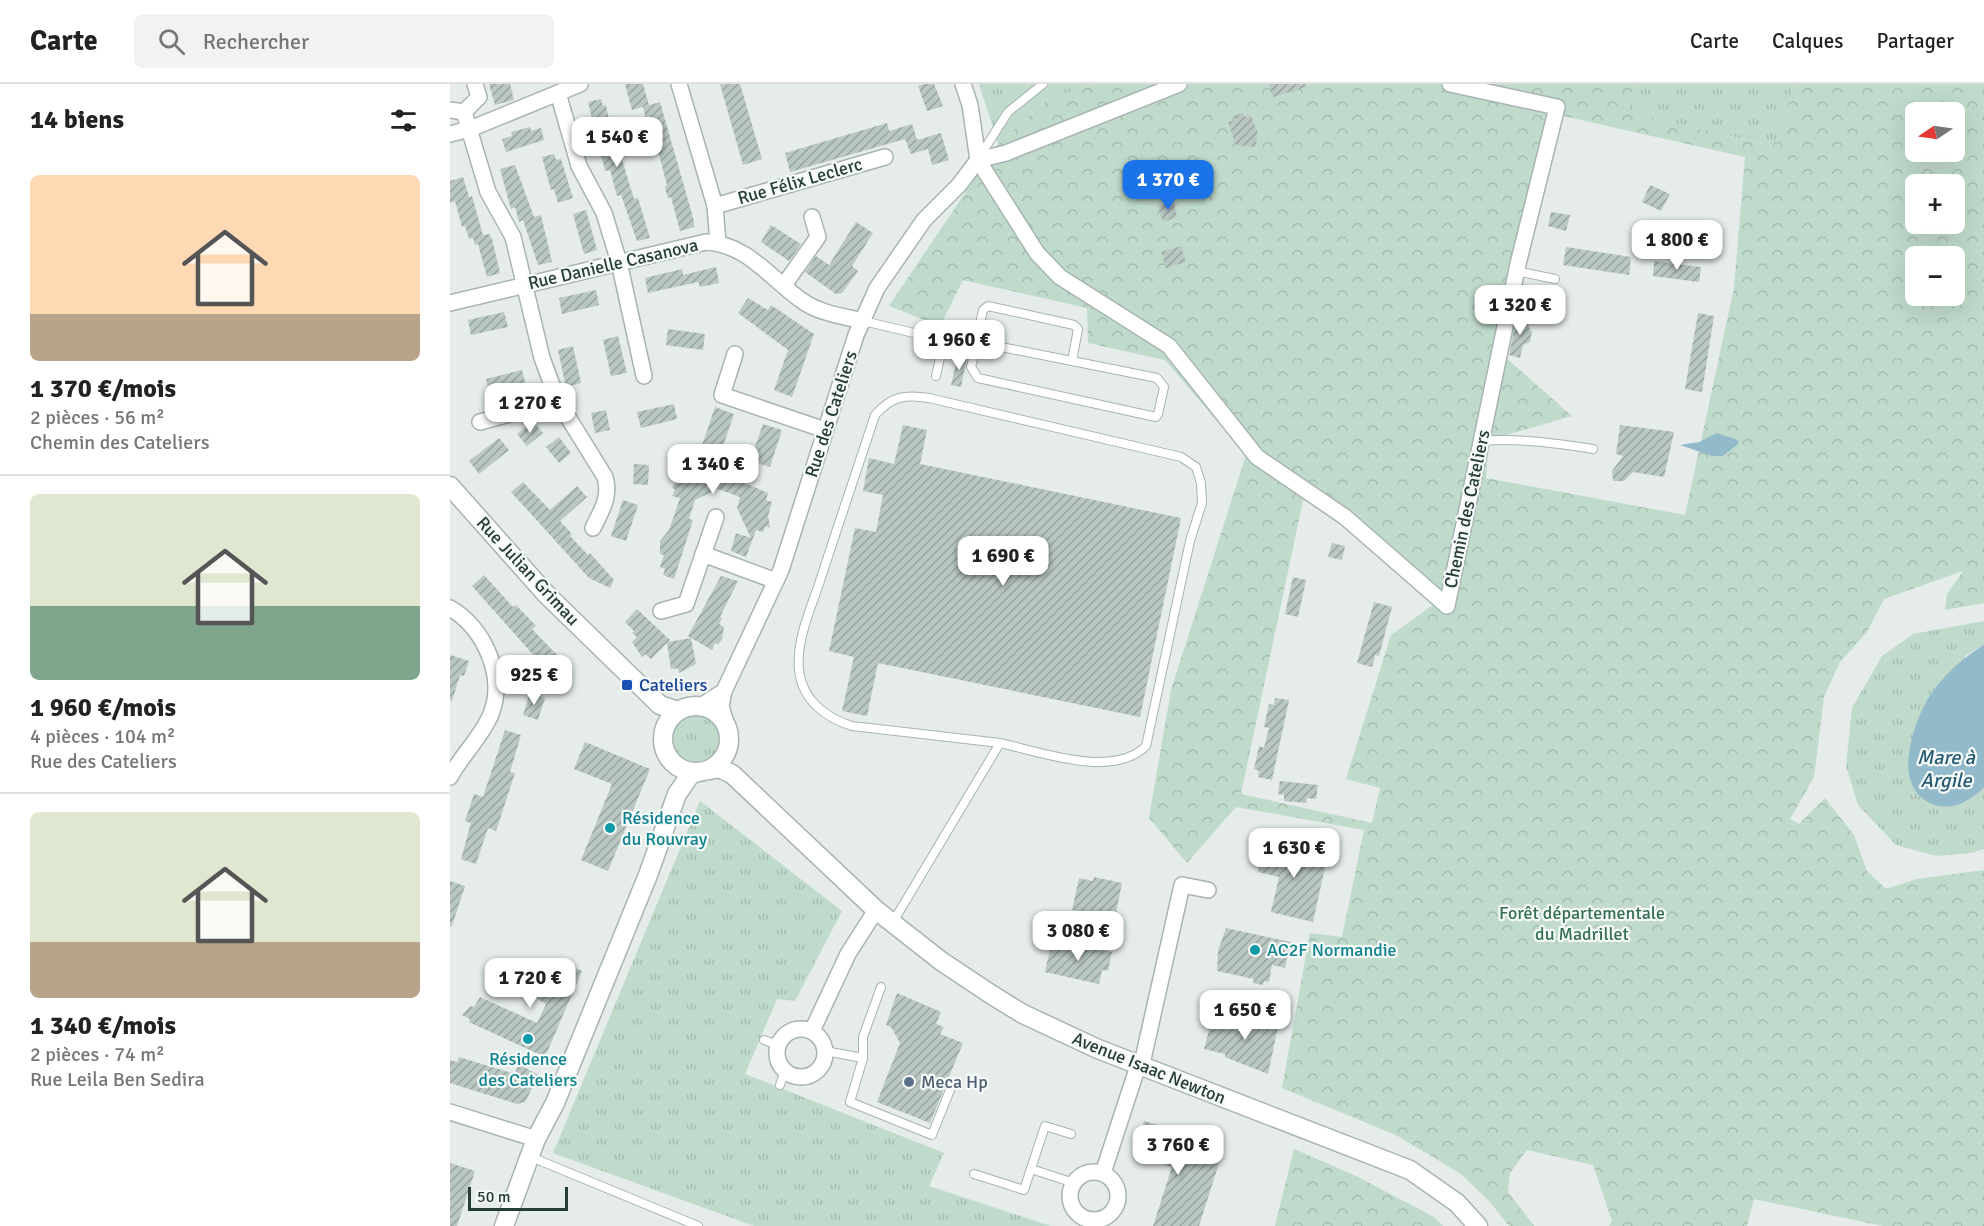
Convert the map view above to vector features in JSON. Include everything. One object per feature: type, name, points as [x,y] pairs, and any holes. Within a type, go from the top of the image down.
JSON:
[{"type":"street","points":[[475,84],[479,98],[457,111],[470,129],[488,192],[513,237],[542,358],[558,401],[605,477],[608,487],[606,501],[593,528]]},
{"type":"street","points":[[450,134],[470,129],[580,84]]},
{"type":"street","points":[[679,84],[715,206],[718,243]]},
{"type":"street","points":[[963,84],[970,105],[978,160],[1006,153],[1179,84]]},
{"type":"street","name":"Chemin des Cateliers","points":[[978,160],[1037,253],[1060,277],[1169,346],[1257,457],[1345,517],[1447,606],[1517,267],[1557,107],[1449,84]]},
{"type":"street","points":[[558,93],[579,166],[604,213],[620,262],[644,376]]},
{"type":"street","name":"Rue Félix Leclerc","points":[[715,206],[885,157]]},
{"type":"street","name":"Rue des Cateliers","points":[[726,723],[722,706],[724,691],[776,581],[825,430],[877,288],[906,243],[978,160]]},
{"type":"street","points":[[784,285],[818,237],[812,217]]},
{"type":"street","name":"Rue Danielle Casanova","points":[[450,303],[706,242],[718,243],[757,261],[815,308],[863,321]]},
{"type":"street","points":[[735,354],[722,395],[825,430]]},
{"type":"street","points":[[480,422],[558,401]]},
{"type":"street","name":"Rue Julian Grimau","points":[[450,486],[547,595],[660,705],[678,711]]},
{"type":"street","points":[[661,611],[686,604],[716,517]]},
{"type":"street","points":[[703,554],[776,581]]},
{"type":"street","points":[[450,608],[472,628],[488,650],[495,679],[491,714],[450,777]]},
{"type":"street","points":[[664,730],[678,711],[701,706],[724,691]]},
{"type":"street","points":[[504,1226],[536,1139],[555,1103],[602,990],[666,830],[677,794],[677,776],[663,746],[664,730],[660,705]]},
{"type":"street","points":[[677,794],[691,774],[704,771],[727,753],[729,743],[726,723],[716,712],[701,706]]},
{"type":"street","name":"Avenue Isaac Newton","points":[[727,753],[742,783]]},
{"type":"street","points":[[671,761],[683,770],[704,771]]},
{"type":"street","name":"Avenue Isaac Newton","points":[[704,771],[719,768],[742,783],[876,910],[964,977],[1023,1014],[1139,1066],[1402,1166],[1441,1191],[1478,1226]]},
{"type":"street","points":[[1103,1173],[1145,1050],[1182,885],[1208,890]]},
{"type":"street","points":[[812,1031],[848,954],[876,910]]},
{"type":"street","points":[[792,1031],[812,1031],[821,1039],[825,1051],[823,1063],[809,1076],[796,1076],[785,1070],[771,1043],[792,1031]]},
{"type":"street","points":[[450,1112],[536,1139]]},
{"type":"street","points":[[1090,1172],[1103,1173],[1114,1182],[1118,1195],[1114,1208],[1104,1217],[1090,1219],[1078,1214],[1070,1196],[1074,1183],[1090,1172]]},
{"type":"lane","points":[[978,160],[1008,112],[1043,84]]},
{"type":"lane","points":[[1517,267],[1555,279]]},
{"type":"lane","points":[[863,321],[944,340],[976,344],[1072,361],[1157,378],[1164,387],[1158,414],[1156,417],[978,378],[971,367],[976,344],[983,310],[988,306],[1074,324],[1078,329],[1072,361]]},
{"type":"lane","points":[[936,376],[944,340]]},
{"type":"lane","points":[[911,395],[929,398],[1181,458],[1196,467],[1201,483],[1203,503],[1190,541],[1146,746],[1138,754],[1105,764],[1000,743],[852,726],[834,721],[816,706],[804,690],[799,670],[803,632],[875,415],[885,404],[898,396],[911,395]]},
{"type":"lane","points":[[1481,441],[1507,439],[1545,441],[1593,449]]},
{"type":"lane","points":[[892,923],[1000,743]]},
{"type":"lane","points":[[881,987],[863,1037],[863,1058],[850,1102],[932,1135],[950,1090]]},
{"type":"lane","points":[[825,1051],[863,1058]]},
{"type":"lane","points":[[780,1085],[785,1070]]},
{"type":"lane","points":[[974,1174],[1024,1191],[1045,1126],[1071,1134]]},
{"type":"lane","points":[[529,1157],[698,1226]]},
{"type":"lane","points":[[1031,1169],[1074,1183]]},
{"type":"green space","points":[[979,84],[1093,84],[1047,100],[998,144]]},
{"type":"green space","name":"Forêt départementale du Madrillet","points":[[1093,84],[1633,84],[1629,113],[1773,146],[1796,84],[1984,84],[1984,603],[1945,610],[1947,594],[1963,571],[1884,599],[1867,632],[1840,662],[1824,697],[1814,777],[1790,819],[1799,824],[1825,798],[1854,835],[1867,871],[1886,889],[1917,879],[1984,870],[1984,1226],[1883,1226],[1754,1199],[1747,1226],[1609,1226],[1612,1221],[1593,1165],[1527,1150],[1510,1173],[1508,1192],[1534,1226],[1509,1226],[1490,1202],[1461,1174],[1396,1135],[1282,1088],[1310,933],[1342,937],[1364,830],[1236,807],[1187,863],[1149,818],[1171,690],[1246,455],[1165,360],[1088,343],[1087,308],[963,280],[940,326],[889,306],[998,144],[1047,100]],"holes":[[[1563,116],[1745,157],[1734,288],[1685,515],[1486,478],[1489,440],[1572,416],[1504,356],[1531,232]],[[1304,496],[1341,522],[1433,605],[1391,635],[1346,779],[1380,788],[1372,823],[1241,794]]]},
{"type":"green space","points":[[1633,84],[1796,84],[1774,146],[1628,113]]},
{"type":"green space","points":[[1984,621],[1984,645],[1965,656],[1967,801],[1984,788],[1984,849],[1971,853],[1936,856],[1896,845],[1858,805],[1846,766],[1852,708],[1882,656],[1913,634]]},
{"type":"green space","points":[[696,716],[713,723],[720,740],[713,757],[696,764],[679,757],[672,740],[679,723]]},
{"type":"green space","points":[[700,801],[842,911],[795,1001],[777,999],[745,1074],[944,1153],[929,1186],[1051,1226],[754,1226],[553,1153]]},
{"type":"green space","points":[[1294,1149],[1356,1176],[1434,1217],[1443,1226],[1275,1226]]},
{"type":"water","points":[[1717,433],[1738,440],[1738,444],[1723,456],[1712,456],[1680,445],[1699,442]]},
{"type":"water","name":"Mare à Argile","points":[[1984,645],[1984,788],[1955,805],[1949,807],[1935,805],[1922,798],[1914,789],[1910,777],[1908,764],[1912,736],[1922,710],[1933,691],[1957,665]]},
{"type":"building","points":[[489,84],[510,84],[514,100],[495,105]]},
{"type":"building","points":[[625,84],[643,84],[649,105],[632,110]]},
{"type":"building","points":[[720,84],[740,84],[762,159],[743,165]]},
{"type":"building","points":[[934,84],[943,106],[927,111],[918,86]]},
{"type":"building","points":[[1269,84],[1306,84],[1306,87],[1273,97]]},
{"type":"building","points":[[601,99],[603,106],[606,105],[613,141],[616,140],[634,199],[638,198],[650,238],[637,241],[621,195],[617,196],[610,170],[605,171],[588,102]]},
{"type":"building","points":[[660,102],[694,221],[694,227],[680,231],[671,197],[668,198],[666,192],[665,186],[667,185],[653,132],[649,133],[643,107]]},
{"type":"building","points":[[1243,113],[1245,117],[1251,115],[1257,132],[1256,147],[1236,145],[1228,122],[1235,120],[1234,116]]},
{"type":"building","points":[[887,123],[889,131],[912,124],[917,140],[941,133],[949,160],[932,165],[928,149],[911,154],[905,139],[790,172],[785,153]]},
{"type":"building","points":[[530,127],[531,131],[541,128],[544,140],[506,152],[502,139],[512,136],[511,132]]},
{"type":"building","points":[[554,154],[556,160],[561,159],[573,198],[558,203],[554,189],[551,190],[542,157]]},
{"type":"building","points":[[515,165],[534,217],[541,215],[552,262],[538,265],[523,220],[519,222],[515,207],[511,209],[500,169]]},
{"type":"building","points":[[463,177],[469,197],[472,196],[483,235],[489,234],[492,239],[500,273],[487,277],[478,244],[475,245],[473,238],[469,239],[465,226],[462,227],[455,201],[450,203],[450,181]]},
{"type":"building","points":[[1650,185],[1670,194],[1661,211],[1642,202]]},
{"type":"building","points":[[1174,201],[1177,217],[1163,222],[1158,206]]},
{"type":"building","points":[[586,210],[597,250],[584,254],[573,214]]},
{"type":"building","points":[[1551,212],[1570,215],[1566,231],[1548,226]]},
{"type":"building","points":[[856,222],[873,233],[852,266],[858,271],[842,293],[836,294],[805,272],[816,256],[829,265]]},
{"type":"building","points":[[771,225],[801,244],[789,261],[761,242]]},
{"type":"building","points":[[1181,246],[1186,262],[1166,268],[1161,252]]},
{"type":"building","points":[[1566,247],[1631,257],[1629,275],[1563,265]]},
{"type":"building","points":[[1654,261],[1701,267],[1699,282],[1653,276]]},
{"type":"building","points":[[716,267],[719,283],[700,287],[698,282],[648,293],[645,278],[682,269],[683,275]]},
{"type":"building","points":[[596,290],[599,305],[562,314],[559,298]]},
{"type":"building","points":[[748,298],[768,310],[771,305],[814,334],[792,397],[774,390],[788,350],[738,313]]},
{"type":"building","points":[[504,312],[508,327],[471,335],[468,320]]},
{"type":"building","points":[[1698,313],[1714,316],[1702,392],[1685,389]]},
{"type":"building","points":[[1517,315],[1530,317],[1528,326],[1532,332],[1530,342],[1523,345],[1520,358],[1509,355]]},
{"type":"building","points":[[668,329],[705,334],[703,350],[666,345]]},
{"type":"building","points":[[618,336],[627,373],[611,376],[603,340]]},
{"type":"building","points":[[573,346],[581,383],[566,387],[558,350]]},
{"type":"building","points":[[958,355],[967,357],[961,387],[951,385]]},
{"type":"building","points":[[522,370],[526,386],[489,394],[486,379]]},
{"type":"building","points":[[674,404],[677,419],[641,428],[637,412]]},
{"type":"building","points":[[715,407],[734,414],[720,455],[738,461],[733,478],[768,493],[766,500],[772,502],[768,516],[770,528],[766,526],[763,532],[756,530],[746,557],[731,551],[736,533],[751,538],[737,508],[740,497],[718,489],[695,500],[689,519],[693,520],[674,579],[663,575],[665,569],[660,567],[664,555],[660,554],[660,541],[669,530],[680,498],[672,496],[675,489],[672,488],[684,466],[691,469],[693,462],[696,463]]},
{"type":"building","points":[[606,410],[610,430],[595,433],[591,413]]},
{"type":"building","points":[[533,421],[543,433],[527,446],[517,434]]},
{"type":"building","points":[[763,424],[782,430],[770,467],[750,461]]},
{"type":"building","points":[[903,425],[927,430],[920,464],[1181,518],[1140,717],[878,663],[867,716],[842,711],[854,657],[829,651],[855,528],[876,532],[883,495],[863,491],[869,458],[894,464]]},
{"type":"building","points":[[1620,425],[1674,432],[1664,477],[1633,472],[1624,481],[1613,481],[1612,471],[1623,456],[1616,454]]},
{"type":"building","points":[[559,437],[571,453],[559,463],[546,447]]},
{"type":"building","points":[[499,438],[509,450],[479,474],[469,461]]},
{"type":"building","points":[[634,464],[649,465],[648,485],[633,484]]},
{"type":"building","points":[[523,482],[550,510],[577,486],[587,497],[560,521],[572,534],[570,536],[588,555],[590,553],[614,580],[610,588],[589,578],[511,492]]},
{"type":"building","points":[[623,500],[638,505],[626,541],[611,536]]},
{"type":"building","points":[[1332,543],[1345,546],[1342,560],[1328,557]]},
{"type":"building","points":[[484,575],[513,607],[516,605],[536,626],[532,629],[559,657],[556,675],[545,673],[543,680],[530,676],[536,658],[472,586]]},
{"type":"building","points":[[721,576],[738,581],[720,617],[722,618],[719,624],[724,627],[722,639],[718,644],[715,643],[712,650],[688,636]]},
{"type":"building","points":[[1293,577],[1306,580],[1298,617],[1285,614]]},
{"type":"building","points":[[1374,602],[1392,607],[1379,656],[1375,655],[1372,667],[1357,663]]},
{"type":"building","points":[[637,609],[670,640],[668,642],[691,638],[696,664],[679,673],[678,668],[671,669],[667,643],[651,659],[645,654],[642,657],[632,642],[637,637],[625,622]]},
{"type":"building","points":[[450,655],[469,661],[464,676],[460,675],[452,701],[450,700]]},
{"type":"building","points":[[530,693],[545,698],[538,720],[523,715]]},
{"type":"building","points":[[1275,698],[1289,700],[1272,780],[1258,777],[1259,771],[1254,769],[1259,746],[1264,748],[1269,728],[1264,727],[1269,704],[1274,705]]},
{"type":"building","points":[[505,730],[521,735],[510,772],[515,773],[496,831],[488,828],[476,864],[461,859],[471,823],[465,821],[474,794],[483,797]]},
{"type":"building","name":"Résidence du Rouvray","points":[[585,742],[650,769],[608,871],[581,860],[612,784],[574,769]]},
{"type":"building","points":[[1280,781],[1318,785],[1316,799],[1307,798],[1306,803],[1284,801],[1284,795],[1278,794]]},
{"type":"building","points":[[1265,841],[1328,854],[1313,922],[1271,912],[1279,877],[1258,872]]},
{"type":"building","points":[[1094,877],[1122,883],[1114,923],[1084,917],[1085,912],[1072,910],[1079,878],[1093,881]]},
{"type":"building","points":[[450,881],[465,886],[452,926],[450,926]]},
{"type":"building","name":"AC2F Normandie","points":[[1226,928],[1291,942],[1285,968],[1272,965],[1269,982],[1264,981],[1263,985],[1253,983],[1254,979],[1217,971],[1218,951]]},
{"type":"building","points":[[1052,940],[1112,952],[1108,971],[1102,970],[1099,984],[1045,972]]},
{"type":"building","name":"Résidence des Cateliers","points":[[534,963],[559,980],[565,963],[582,971],[545,1057],[469,1022],[470,1019],[462,1015],[470,1006],[474,1007],[480,997],[537,1023],[546,1004],[519,988],[520,984],[514,979],[522,969],[526,972]]},
{"type":"building","points":[[897,993],[941,1012],[936,1024],[944,1027],[940,1034],[963,1043],[930,1123],[877,1102],[900,1043],[891,1027],[886,1025]]},
{"type":"building","points":[[1248,1014],[1279,1022],[1268,1074],[1225,1057],[1225,1054],[1204,1049],[1212,1019],[1246,1026]]},
{"type":"building","points":[[459,1057],[515,1074],[518,1064],[539,1075],[525,1102],[517,1104],[450,1083],[450,1060],[457,1062]]},
{"type":"building","points":[[1144,1121],[1183,1133],[1179,1147],[1220,1160],[1199,1226],[1153,1226],[1172,1167],[1133,1155]]},
{"type":"building","points":[[450,1163],[475,1171],[457,1226],[450,1226]]},
{"type":"place","name":"Cateliers","points":[[627,685]]},
{"type":"place","name":"Résidence du Rouvray","points":[[610,828]]},
{"type":"place","name":"AC2F Normandie","points":[[1255,950]]},
{"type":"place","name":"Résidence des Cateliers","points":[[528,1039]]},
{"type":"place","name":"Meca Hp","points":[[909,1082]]}]
